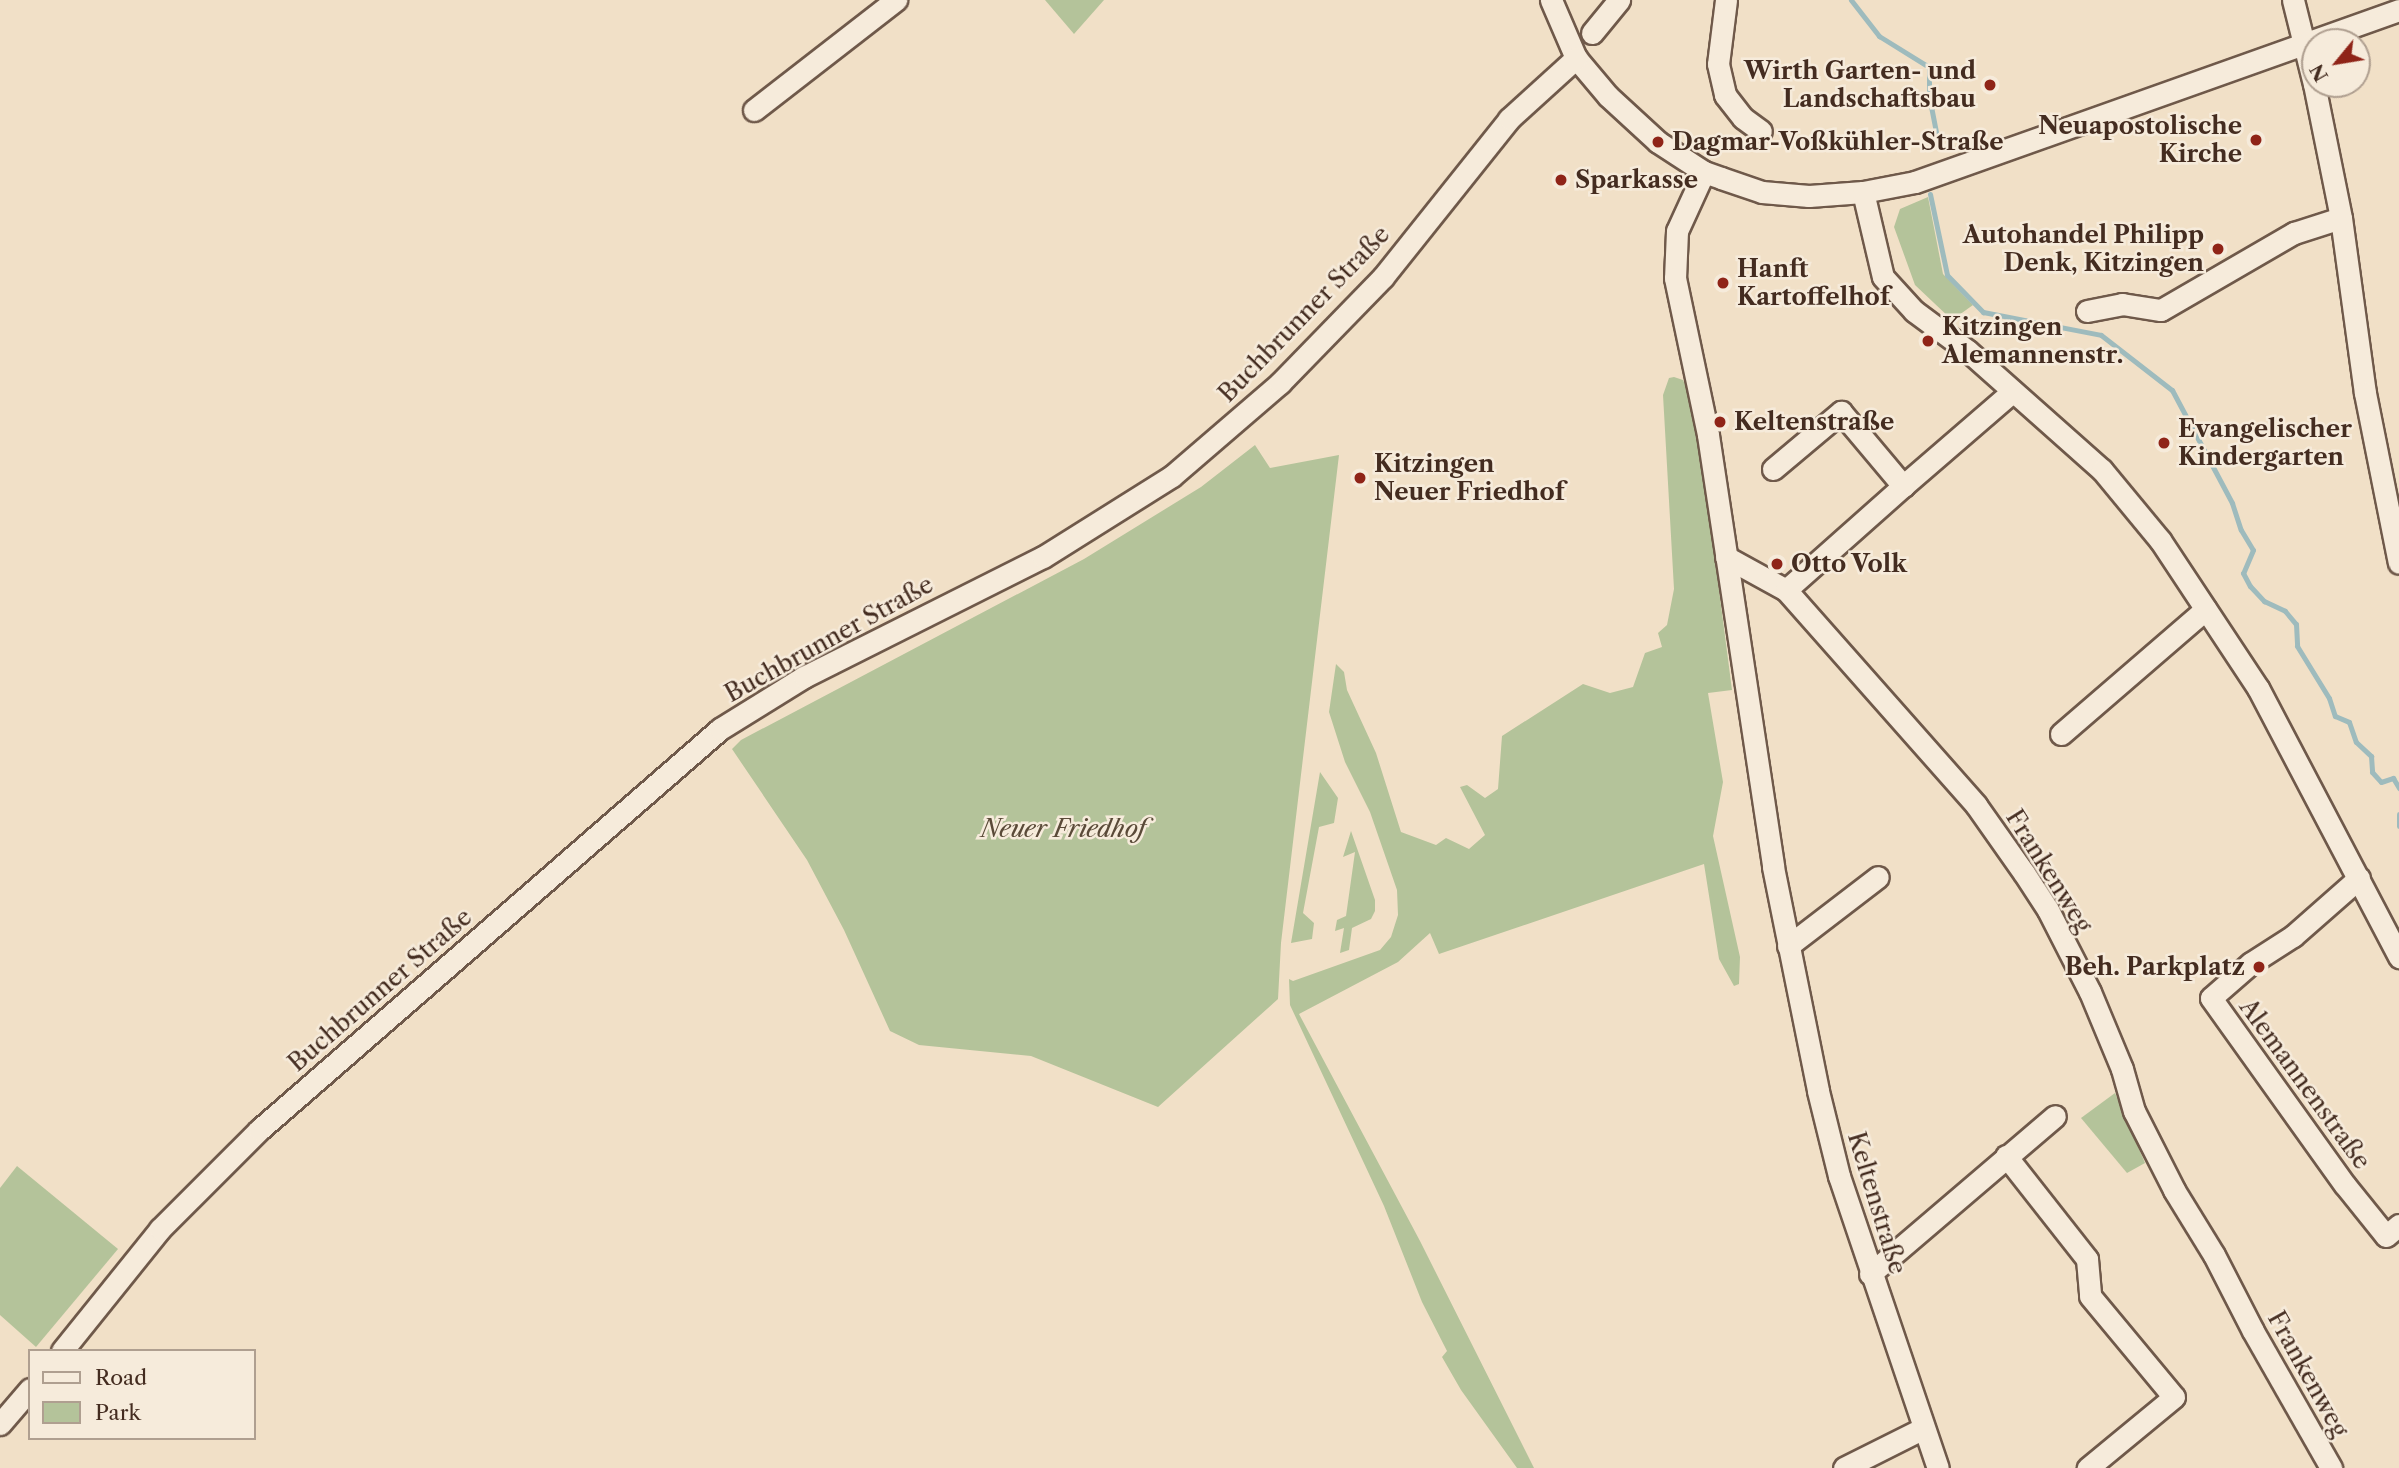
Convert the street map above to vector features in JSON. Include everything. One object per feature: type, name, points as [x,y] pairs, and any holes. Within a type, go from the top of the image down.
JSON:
[{"type":"street","points":[[754,110],[896,0]]},
{"type":"street","points":[[1550,0],[1576,58],[1608,96],[1658,142],[1704,172],[1762,192],[1809,196],[1863,192],[1915,182],[2301,44]]},
{"type":"street","points":[[1592,33],[1619,0]]},
{"type":"street","points":[[1726,0],[1718,64],[1725,95],[1743,118],[1761,131]]},
{"type":"street","points":[[2293,0],[2301,29]]},
{"type":"street","points":[[2348,28],[2399,10]]},
{"type":"street","name":"Buchbrunner Straße","points":[[64,1349],[160,1229],[259,1130],[720,729],[804,677],[1042,557],[1172,476],[1280,383],[1383,278],[1509,119],[1576,58]]},
{"type":"street","points":[[2316,98],[2341,218],[2365,393],[2399,563]]},
{"type":"street","name":"Keltenstraße","points":[[1704,172],[1677,231],[1674,263],[1682,322],[1708,435],[1757,774],[1788,946],[1824,1116],[1870,1274],[1938,1468]]},
{"type":"street","points":[[1863,192],[1883,277],[1914,312],[1968,351],[2102,470],[2160,540],[2258,688],[2399,957]]},
{"type":"street","points":[[2087,311],[2122,304],[2161,310],[2239,262],[2294,233],[2341,218]]},
{"type":"street","points":[[1786,590],[2013,391]]},
{"type":"street","points":[[1773,469],[1841,412],[1903,486]]},
{"type":"street","name":"Frankenweg","points":[[1726,557],[1786,590],[1976,805],[2048,910],[2090,992],[2122,1069],[2134,1111],[2174,1190],[2214,1255],[2253,1331],[2331,1468]]},
{"type":"street","points":[[2061,734],[2206,608]]},
{"type":"street","points":[[1788,946],[1878,877]]},
{"type":"street","name":"Alemannenstraße","points":[[2359,878],[2293,936],[2251,962],[2211,998],[2345,1185],[2386,1236],[2399,1225]]},
{"type":"street","points":[[1870,1274],[2055,1116]]},
{"type":"street","points":[[2006,1156],[2087,1259],[2090,1296],[2174,1396],[2088,1468]]},
{"type":"street","points":[[0,1424],[28,1391]]},
{"type":"street","points":[[1844,1468],[1924,1428]]},
{"type":"green space","points":[[1045,0],[1104,0],[1074,34]]},
{"type":"green space","points":[[1928,197],[1943,274],[1973,305],[1952,320],[1915,285],[1894,227],[1900,209]]},
{"type":"green space","points":[[1669,378],[1683,380],[1689,393],[1705,482],[1732,690],[1708,693],[1723,782],[1713,836],[1740,957],[1739,984],[1734,986],[1719,959],[1704,864],[1439,954],[1430,933],[1398,962],[1299,1014],[1420,1241],[1534,1468],[1517,1468],[1461,1390],[1442,1357],[1447,1351],[1422,1302],[1384,1206],[1290,1005],[1289,979],[1293,981],[1380,950],[1391,937],[1398,915],[1397,890],[1370,812],[1345,762],[1329,712],[1336,664],[1344,672],[1347,690],[1376,753],[1401,832],[1436,845],[1446,838],[1469,849],[1485,835],[1460,787],[1467,785],[1485,798],[1498,789],[1502,736],[1583,684],[1610,693],[1633,687],[1645,653],[1662,647],[1658,633],[1667,625],[1674,589],[1663,395]]},
{"type":"green space","name":"Neuer Friedhof","points":[[1255,445],[1270,468],[1339,455],[1281,943],[1278,999],[1158,1107],[1031,1056],[919,1045],[890,1031],[844,930],[807,860],[732,749],[741,740],[1084,559],[1201,487]]},
{"type":"green space","points":[[1320,772],[1338,798],[1334,823],[1319,827],[1303,913],[1314,923],[1312,939],[1291,943]]},
{"type":"green space","points":[[1351,831],[1375,900],[1375,911],[1371,919],[1352,928],[1349,950],[1340,953],[1344,928],[1335,931],[1337,920],[1346,916],[1355,852],[1343,857]]},
{"type":"green space","points":[[2115,1093],[2145,1163],[2127,1173],[2081,1118]]},
{"type":"green space","points":[[17,1166],[118,1249],[36,1347],[0,1315],[0,1188]]},
{"type":"waterway","points":[[1851,0],[1879,36],[1929,67],[1929,96],[1936,133]]},
{"type":"waterway","points":[[1930,194],[1947,275],[1983,312],[2101,335],[2172,390],[2232,503],[2241,530],[2253,550],[2243,573],[2250,586],[2264,601],[2285,611],[2296,624],[2297,646],[2329,698],[2335,716],[2349,722],[2356,742],[2371,756],[2372,772],[2381,782],[2393,778],[2399,788]]},
{"type":"waterway","points":[[2399,814],[2399,826]]},
{"type":"place","name":"Wirth Garten- und Landschaftsbau","points":[[1990,85]]},
{"type":"place","name":"Neuapostolische Kirche","points":[[2256,140]]},
{"type":"place","name":"Dagmar-Voßkühler-Straße","points":[[1658,142]]},
{"type":"place","name":"Sparkasse","points":[[1561,180]]},
{"type":"place","name":"Autohandel Philipp Denk, Kitzingen","points":[[2218,249]]},
{"type":"place","name":"Hanft Kartoffelhof","points":[[1723,283]]},
{"type":"place","name":"Kitzingen Alemannenstr.","points":[[1928,341]]},
{"type":"place","name":"Keltenstraße","points":[[1720,422]]},
{"type":"place","name":"Evangelischer Kindergarten","points":[[2164,443]]},
{"type":"place","name":"Kitzingen Neuer Friedhof","points":[[1360,478]]},
{"type":"place","name":"Otto Volk","points":[[1777,564]]},
{"type":"place","name":"Beh. Parkplatz","points":[[2259,967]]}]
